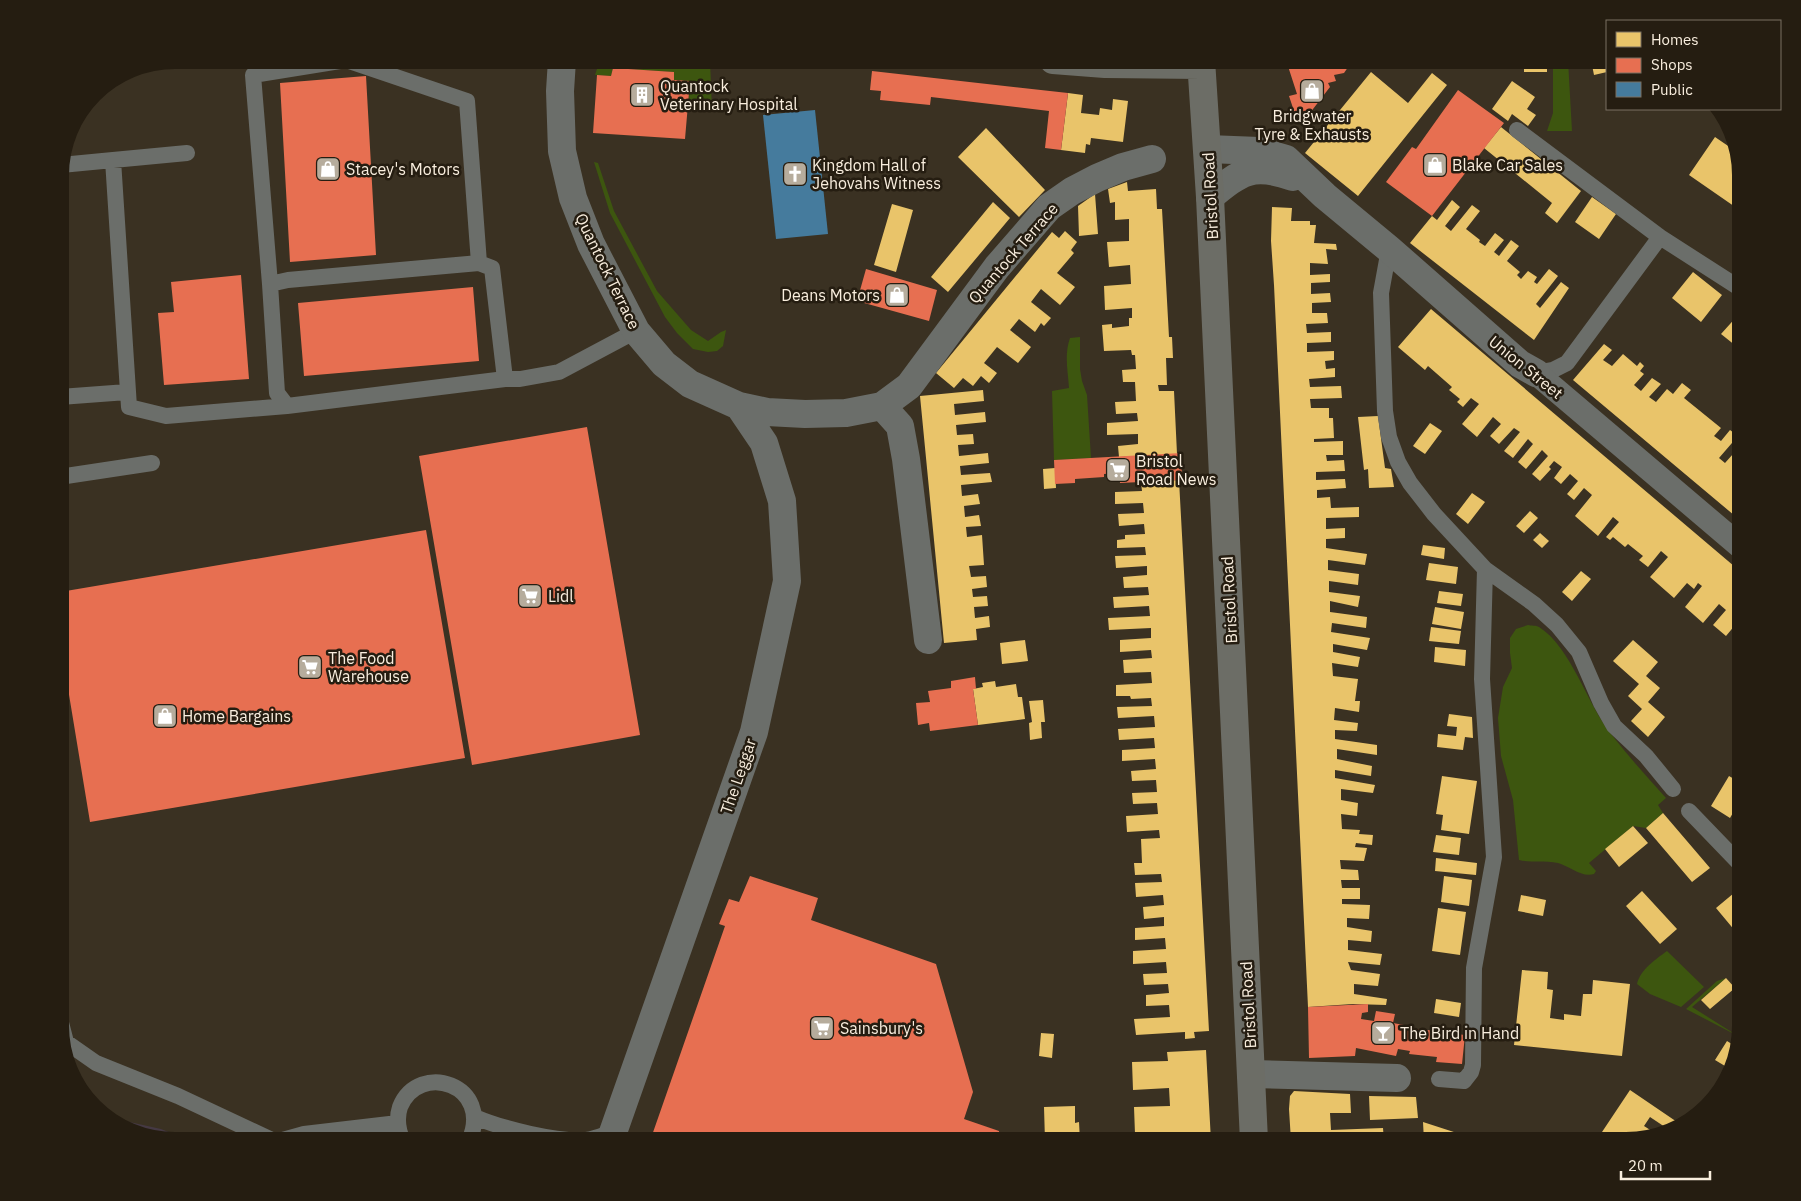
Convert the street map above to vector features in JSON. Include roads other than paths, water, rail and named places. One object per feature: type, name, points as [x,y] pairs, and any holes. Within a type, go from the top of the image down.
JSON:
[{"type":"main road","name":"Bristol Road","points":[[1202,69],[1208,149],[1254,1132]]},
{"type":"street","name":"Quantock Terrace","points":[[561,69],[560,91],[562,151],[573,198],[591,244],[636,331],[664,364],[690,384],[739,406],[767,412],[805,414],[846,412],[882,406],[909,386],[997,267],[1049,207],[1072,191],[1097,178],[1123,167],[1152,159]]},
{"type":"street","name":"Union Street","points":[[1208,149],[1259,151],[1286,159],[1325,196],[1390,249],[1520,364],[1536,373],[1732,539]]},
{"type":"street","name":"Union Street","points":[[1210,197],[1228,182],[1245,172],[1259,170],[1274,170],[1313,184]]},
{"type":"street","name":"The Leggar","points":[[613,1132],[754,732],[787,581],[782,501],[764,443],[739,406]]},
{"type":"street","points":[[882,406],[900,426],[906,459],[928,640]]},
{"type":"street","points":[[1251,1074],[1397,1078]]},
{"type":"lane","points":[[287,406],[277,393],[253,75],[290,69]]},
{"type":"lane","points":[[372,69],[467,102],[479,263]]},
{"type":"lane","points":[[1517,130],[1660,236],[1732,283]]},
{"type":"lane","points":[[70,164],[187,154]]},
{"type":"lane","points":[[113,160],[128,407],[166,416],[287,406],[505,379],[520,379],[559,372],[636,331]]},
{"type":"lane","points":[[1536,373],[1553,370],[1568,362],[1660,236]]},
{"type":"lane","points":[[1390,249],[1381,293],[1384,402],[1389,437],[1398,462],[1410,483],[1434,514],[1484,568],[1534,604],[1557,625],[1579,652],[1601,703],[1614,726],[1646,756],[1673,789]]},
{"type":"lane","points":[[270,284],[288,280],[479,263],[492,268],[505,379]]},
{"type":"lane","points":[[69,396],[128,392]]},
{"type":"lane","points":[[69,476],[152,463]]},
{"type":"lane","points":[[1440,1079],[1464,1081],[1471,1072],[1473,1065],[1474,968],[1494,857],[1482,679],[1484,568]]},
{"type":"lane","points":[[1689,811],[1732,856]]},
{"type":"lane","points":[[71,1045],[96,1063],[178,1096],[255,1132]]},
{"type":"lane","points":[[400,1132],[399,1112],[403,1101],[419,1087],[429,1083],[440,1082],[453,1086],[464,1093],[472,1104],[475,1116],[473,1132]]},
{"type":"lane","points":[[475,1116],[491,1123],[531,1132]]},
{"type":"lane","points":[[320,1132],[398,1122]]},
{"type":"place","name":"Bridgwater Tyre & Exhausts","points":[[1312,91]]},
{"type":"place","name":"Quantock Veterinary Hospital","points":[[642,95]]},
{"type":"place","name":"Blake Car Sales","points":[[1435,165]]},
{"type":"place","name":"Stacey's Motors","points":[[328,169]]},
{"type":"place","name":"Kingdom Hall of Jehovahs Witness","points":[[795,174]]},
{"type":"place","name":"Deans Motors","points":[[897,295]]},
{"type":"place","name":"Bristol Road News","points":[[1118,470]]},
{"type":"place","name":"Lidl","points":[[530,596]]},
{"type":"place","name":"The Food Warehouse","points":[[310,667]]},
{"type":"place","name":"Home Bargains","points":[[165,716]]},
{"type":"place","name":"Sainsbury's","points":[[822,1028]]},
{"type":"place","name":"The Bird in Hand","points":[[1383,1033]]}]
